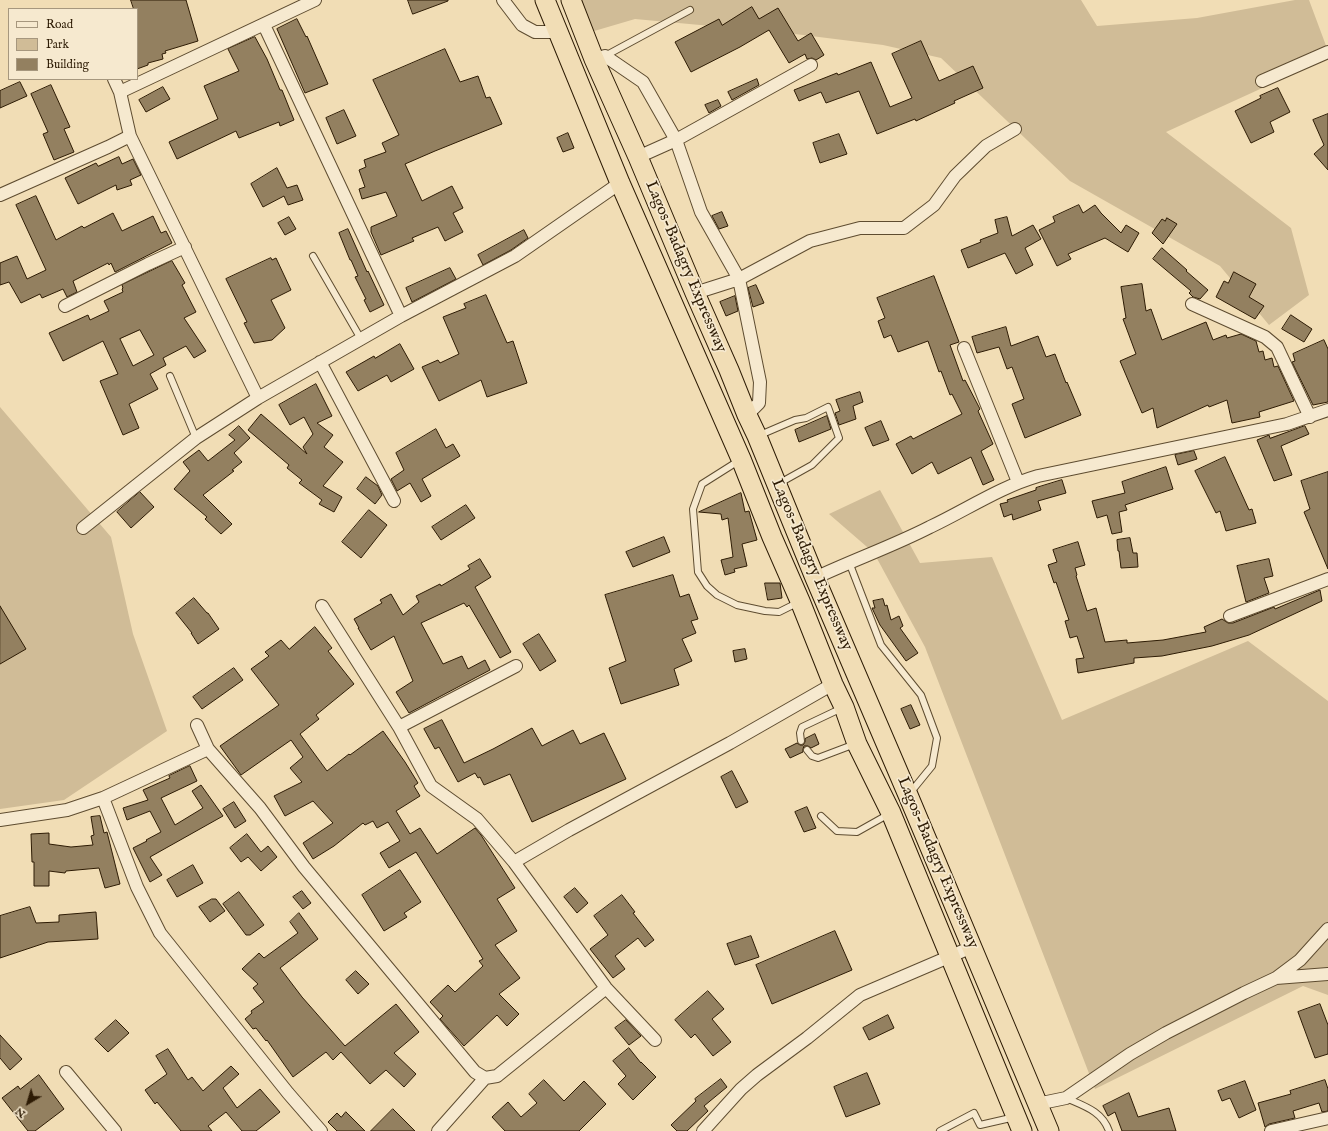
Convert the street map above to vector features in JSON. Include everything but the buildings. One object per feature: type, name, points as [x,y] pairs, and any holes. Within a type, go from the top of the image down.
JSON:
[{"type":"highway","name":"Lagos-Badagry Expressway","points":[[545,0],[620,183],[741,459],[833,684],[844,707],[857,744],[891,813],[1019,1124]]},
{"type":"highway","name":"Lagos-Badagry Expressway","points":[[571,0],[600,58],[638,157],[1049,1131]]},
{"type":"street","points":[[503,0],[522,25],[535,32],[558,32]]},
{"type":"street","points":[[120,92],[264,25],[307,2]]},
{"type":"street","points":[[264,25],[401,316]]},
{"type":"street","points":[[1262,80],[1328,52]]},
{"type":"street","points":[[600,58],[643,82],[676,140],[700,212],[739,278],[760,382],[759,403],[747,415]]},
{"type":"street","points":[[638,157],[676,140],[811,65]]},
{"type":"street","points":[[114,80],[120,92],[130,136],[258,398]]},
{"type":"street","points":[[695,293],[739,278],[810,241],[860,228],[904,228],[934,206],[955,176],[986,146],[1015,129]]},
{"type":"street","points":[[0,196],[108,148],[130,136]]},
{"type":"street","points":[[83,528],[196,438],[258,398],[401,316],[515,256],[620,183]]},
{"type":"street","points":[[65,306],[185,247]]},
{"type":"street","points":[[1192,304],[1265,337],[1277,347],[1310,416]]},
{"type":"street","points":[[964,348],[1018,482]]},
{"type":"street","points":[[320,362],[394,501]]},
{"type":"street","points":[[815,578],[848,562],[929,528],[1018,482],[1038,476],[1287,424],[1328,410]]},
{"type":"street","points":[[1230,616],[1328,579]]},
{"type":"street","points":[[322,606],[399,727],[431,786],[477,819],[514,862],[606,988],[655,1040]]},
{"type":"street","points":[[399,727],[516,666]]},
{"type":"street","points":[[514,862],[569,830],[730,743],[833,684]]},
{"type":"street","points":[[197,725],[208,749],[260,808],[304,867],[455,1048],[476,1072],[484,1078]]},
{"type":"street","points":[[0,820],[67,810],[103,798],[208,749]]},
{"type":"street","points":[[103,798],[137,887],[160,933],[288,1093],[321,1131]]},
{"type":"street","points":[[1037,1104],[1066,1098],[1130,1054],[1166,1033],[1276,978],[1300,960],[1328,928]]},
{"type":"street","points":[[703,1131],[741,1089],[756,1075],[807,1038],[860,995],[972,947]]},
{"type":"street","points":[[1276,978],[1328,974]]},
{"type":"street","points":[[438,1131],[484,1078],[497,1076],[606,988]]},
{"type":"street","points":[[66,1072],[116,1131]]},
{"type":"street","points":[[1271,1131],[1328,1118]]},
{"type":"lane","points":[[600,58],[690,10]]},
{"type":"lane","points":[[314,256],[361,339]]},
{"type":"lane","points":[[170,376],[196,438]]},
{"type":"lane","points":[[757,436],[795,420],[806,418],[828,407],[839,438],[812,465],[777,485]]},
{"type":"lane","points":[[741,459],[702,484],[693,509],[698,572],[707,586],[717,595],[737,605],[765,611],[779,612],[800,601]]},
{"type":"lane","points":[[848,562],[881,645],[921,695],[937,738],[932,766],[908,794]]},
{"type":"lane","points":[[801,741],[800,733],[802,727],[844,707]]},
{"type":"lane","points":[[806,750],[812,756],[818,758],[857,744]]},
{"type":"lane","points":[[821,816],[837,831],[858,832],[891,813]]},
{"type":"lane","points":[[1066,1098],[1097,1112],[1106,1124],[1109,1131]]},
{"type":"lane","points":[[940,1131],[974,1113],[981,1128],[1019,1124]]},
{"type":"green space","points":[[574,0],[1081,0],[1097,26],[1197,18],[1295,0],[1309,0],[1328,51],[1328,58],[1166,132],[1291,228],[1309,295],[1269,325],[1220,266],[1070,181],[941,58],[883,45],[787,33],[635,19],[584,34]]},
{"type":"green space","points":[[0,407],[111,537],[133,634],[167,731],[64,800],[0,809]]},
{"type":"green space","points":[[880,490],[920,563],[992,557],[1062,720],[1248,641],[1328,701],[1328,995],[1303,986],[1095,1089],[925,647],[874,553],[829,514]]}]
